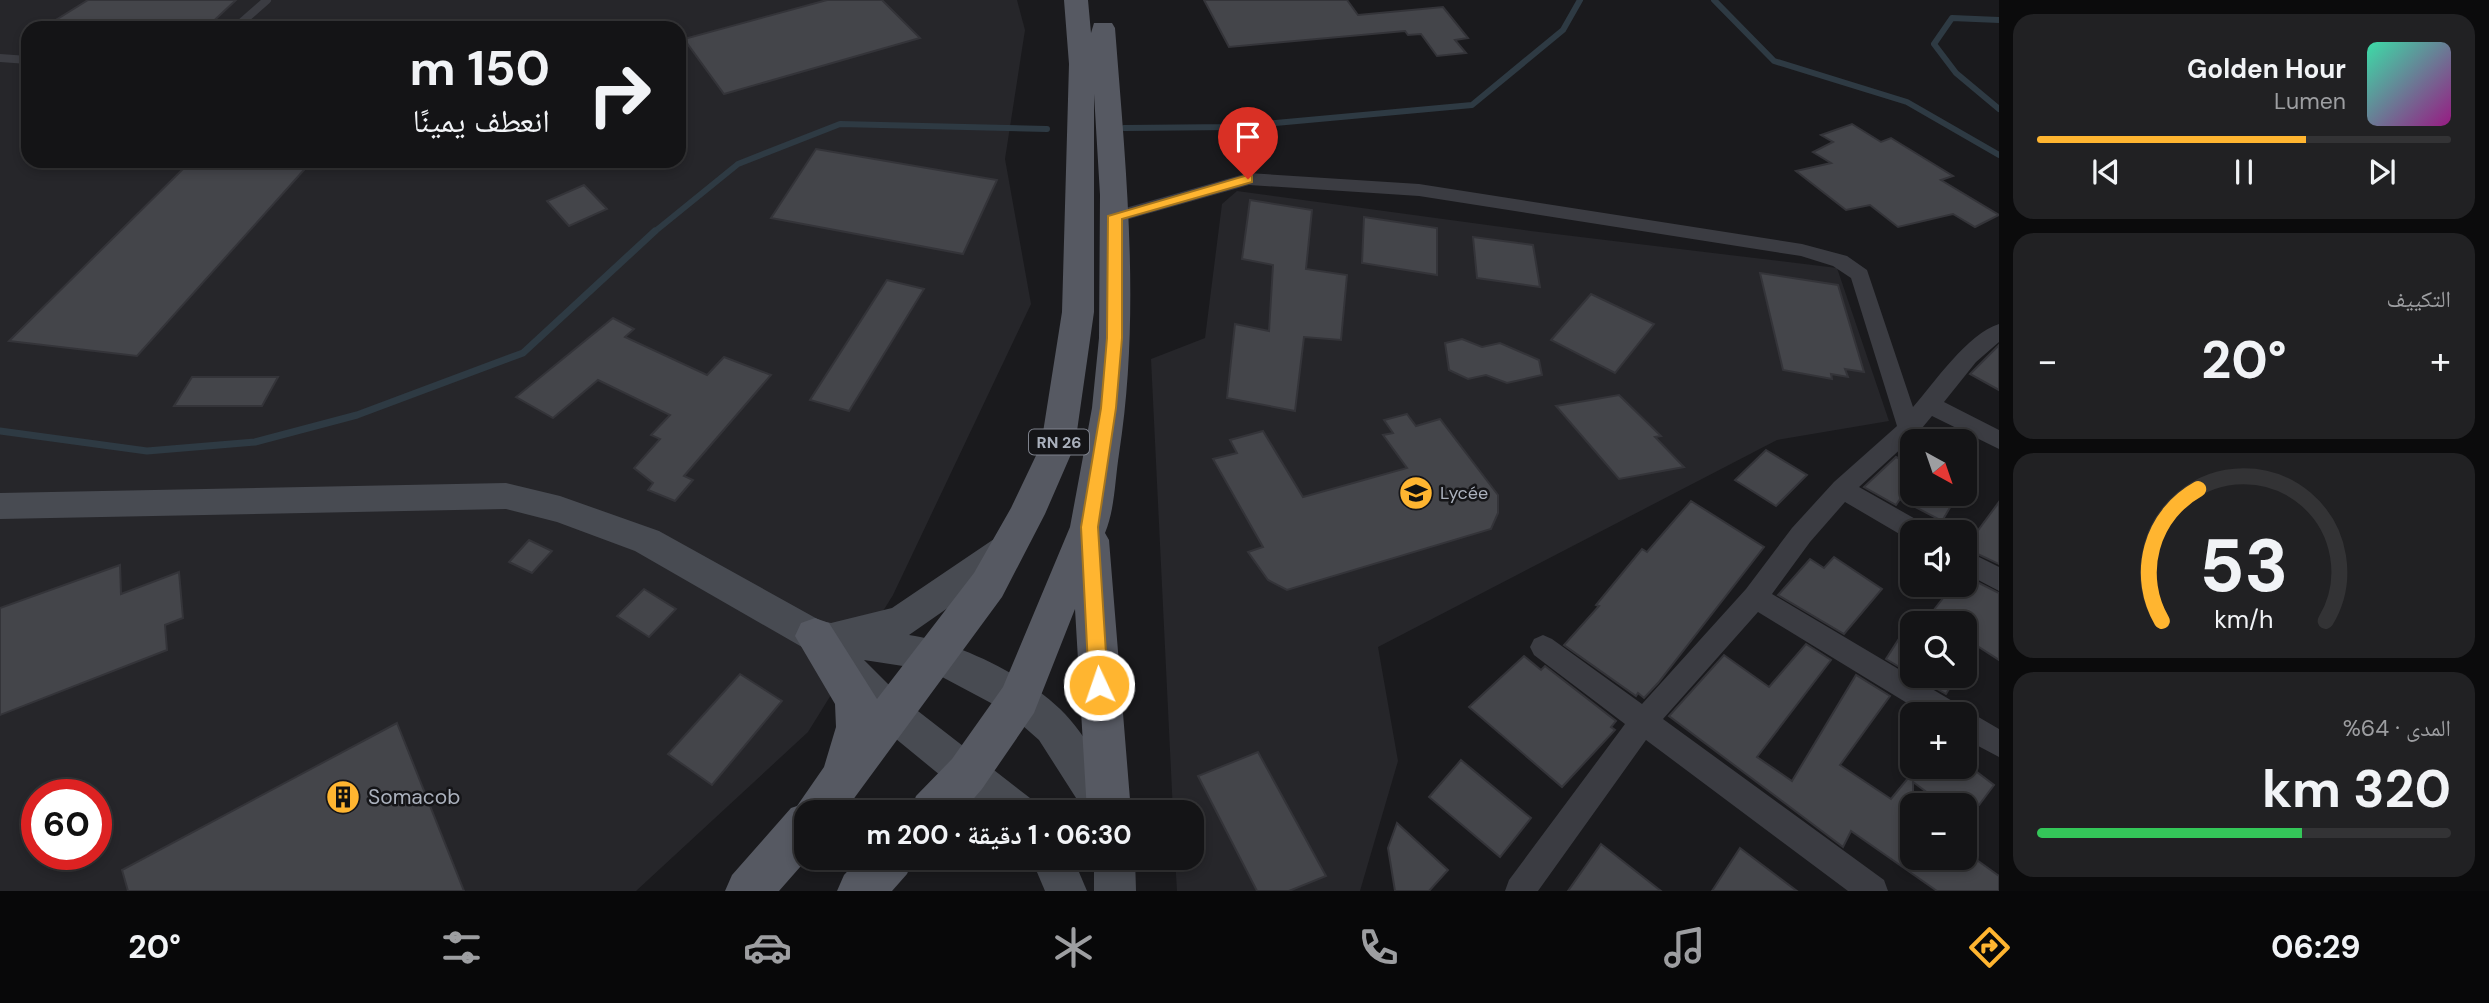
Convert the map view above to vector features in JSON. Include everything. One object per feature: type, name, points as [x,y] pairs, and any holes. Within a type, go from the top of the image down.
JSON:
[{"type":"main road","name":"RN 26","points":[[827,800],[988,585],[1058,445],[1078,312],[1082,64],[1076,0]]},
{"type":"main road","name":"RN 26","points":[[943,800],[967,774],[1019,698],[1089,527],[1109,408],[1115,338],[1115,216],[1105,40],[1099,0]]},
{"type":"main road","points":[[0,506],[506,496],[560,509],[648,541],[815,636],[892,713],[967,774],[1005,800]]},
{"type":"main road","points":[[1089,527],[1108,800]]},
{"type":"main road","points":[[815,636],[857,632],[900,622],[1009,547]]},
{"type":"main road","points":[[815,636],[935,655],[1019,698],[1052,727],[1101,800]]},
{"type":"main road","points":[[815,636],[856,700],[858,727],[827,800]]},
{"type":"main road","points":[[748,891],[794,839]]},
{"type":"main road","points":[[860,891],[880,870]]},
{"type":"main road","points":[[1057,870],[1066,891]]},
{"type":"main road","points":[[1115,870],[1115,891]]},
{"type":"street","points":[[1115,216],[1248,179],[1419,190],[1802,250],[1840,261],[1860,275],[1909,428]]},
{"type":"street","points":[[1520,891],[1643,722],[1755,597],[1801,535],[1842,489],[1931,405],[1968,357],[1999,331]]},
{"type":"street","points":[[1931,405],[1999,440]]},
{"type":"street","points":[[1842,489],[1900,522]]},
{"type":"street","points":[[1977,567],[1999,580]]},
{"type":"street","points":[[1755,597],[1929,702]]},
{"type":"street","points":[[1543,647],[1873,891]]},
{"type":"street","points":[[1977,731],[1999,744]]},
{"type":"lane","points":[[244,21],[267,0]]},
{"type":"lane","points":[[0,58],[21,60]]},
{"type":"shaded area","points":[[0,0],[1017,0],[1025,30],[1005,159],[1031,304],[893,595],[808,732],[636,891],[0,891]]},
{"type":"shaded area","name":"Lycée","points":[[1237,191],[1531,231],[1837,268],[1889,421],[1777,440],[1378,647],[1398,761],[1360,891],[1177,891],[1176,870],[1204,870],[1204,800],[1172,800],[1151,359],[1205,338],[1222,204]]},
{"type":"building","points":[[88,0],[236,0],[214,21],[54,21]]},
{"type":"building","points":[[827,0],[882,0],[920,38],[724,94],[686,38]]},
{"type":"building","points":[[1204,0],[1347,0],[1358,15],[1443,7],[1468,38],[1455,40],[1466,53],[1437,56],[1421,34],[1408,35],[1405,31],[1229,47]]},
{"type":"building","points":[[1852,124],[1881,142],[1891,138],[1953,176],[1941,180],[1999,215],[1975,227],[1953,214],[1898,227],[1870,205],[1846,210],[1796,171],[1831,163],[1813,152],[1833,142],[1821,135]]},
{"type":"building","points":[[816,149],[997,180],[963,254],[771,218]]},
{"type":"building","points":[[184,168],[306,168],[137,356],[9,341]]},
{"type":"building","points":[[584,185],[607,209],[569,226],[547,201]]},
{"type":"building","points":[[1250,200],[1312,210],[1306,269],[1347,275],[1341,340],[1304,337],[1295,411],[1227,398],[1235,324],[1269,331],[1273,265],[1242,259]]},
{"type":"building","points":[[1364,217],[1437,228],[1437,275],[1362,263]]},
{"type":"building","points":[[1473,237],[1533,245],[1540,287],[1477,278]]},
{"type":"building","points":[[1760,273],[1838,285],[1864,372],[1845,369],[1848,377],[1831,374],[1832,379],[1783,370]]},
{"type":"building","points":[[887,280],[924,289],[849,411],[810,400]]},
{"type":"building","points":[[1591,294],[1654,324],[1615,373],[1551,340]]},
{"type":"building","points":[[613,318],[634,329],[625,337],[707,375],[724,357],[771,375],[684,476],[693,480],[675,501],[648,490],[653,483],[634,468],[660,439],[651,435],[670,415],[598,380],[553,418],[516,397]]},
{"type":"building","points":[[1462,339],[1482,347],[1500,343],[1539,360],[1542,375],[1507,383],[1486,375],[1468,379],[1449,370],[1445,343]]},
{"type":"building","points":[[1999,345],[1999,390],[1970,374]]},
{"type":"building","points":[[192,377],[278,377],[262,406],[174,406]]},
{"type":"building","points":[[1619,395],[1661,436],[1655,437],[1684,467],[1619,479],[1556,406]]},
{"type":"building","points":[[1407,414],[1416,426],[1440,419],[1498,495],[1498,513],[1491,529],[1287,590],[1268,580],[1248,552],[1263,547],[1213,459],[1237,453],[1230,440],[1263,431],[1303,497],[1407,468],[1383,435],[1393,433],[1384,420]]},
{"type":"building","points":[[1766,450],[1807,475],[1776,506],[1735,480]]},
{"type":"building","points":[[1896,457],[1900,459],[1900,499],[1896,505],[1864,487]]},
{"type":"building","points":[[1691,501],[1764,547],[1658,683],[1644,698],[1638,693],[1636,696],[1564,645],[1599,606],[1596,605],[1642,549],[1647,552]]},
{"type":"building","points":[[1999,502],[1999,564],[1977,554],[1977,532]]},
{"type":"building","points":[[1913,506],[1951,506],[1940,520]]},
{"type":"building","points":[[529,540],[552,551],[532,573],[509,562]]},
{"type":"building","points":[[1834,557],[1882,589],[1844,634],[1778,595],[1810,559],[1824,568]]},
{"type":"building","points":[[120,565],[121,594],[179,572],[183,618],[165,625],[167,650],[0,715],[0,608]]},
{"type":"building","points":[[1977,582],[1999,593],[1999,660],[1977,646],[1977,611],[1933,611],[1944,597],[1977,597]]},
{"type":"building","points":[[644,589],[676,609],[649,637],[617,616]]},
{"type":"building","points":[[1900,637],[1900,667],[1886,659]]},
{"type":"building","points":[[1806,644],[1831,660],[1757,757],[1792,781],[1856,675],[1890,696],[1840,765],[1891,799],[1907,779],[1977,779],[1977,772],[1994,785],[1979,805],[1977,793],[1928,793],[1913,782],[1913,793],[1900,793],[1900,865],[1851,831],[1843,847],[1669,716],[1724,655],[1769,687]]},
{"type":"building","points":[[1524,656],[1541,670],[1545,666],[1616,721],[1611,727],[1615,730],[1562,787],[1469,707]]},
{"type":"building","points":[[740,674],[782,701],[712,785],[668,754]]},
{"type":"building","points":[[1935,688],[1950,688],[1946,694]]},
{"type":"building","name":"Somacob","points":[[397,723],[464,891],[128,891],[122,870]]},
{"type":"building","points":[[1258,752],[1326,876],[1289,891],[1257,891],[1198,776]]},
{"type":"building","points":[[1461,760],[1531,818],[1500,857],[1429,797]]},
{"type":"building","points":[[1397,823],[1448,870],[1429,891],[1395,891],[1388,848]]},
{"type":"building","points":[[1601,844],[1661,891],[1568,891]]},
{"type":"building","points":[[1740,848],[1797,891],[1712,891]]},
{"type":"building","points":[[1977,860],[1999,876],[1999,891],[1937,891],[1907,870],[1977,870]]},
{"type":"waterway","points":[[1124,128],[1232,127],[1472,105],[1563,30],[1580,0]]},
{"type":"waterway","points":[[1714,0],[1774,61],[1907,102],[1999,155]]},
{"type":"waterway","points":[[1999,20],[1952,18],[1934,44],[1956,73],[1999,109]]},
{"type":"waterway","points":[[653,233],[738,164],[840,124],[1047,129]]},
{"type":"waterway","points":[[0,431],[147,451],[255,442],[357,415],[523,353],[655,231]]},
{"type":"place","name":"Lycée","points":[[1416,493]]},
{"type":"place","name":"Somacob","points":[[343,797]]},
{"type":"route","points":[[1099,685],[1089,527],[1109,408],[1115,338],[1115,216],[1248,179]]}]
